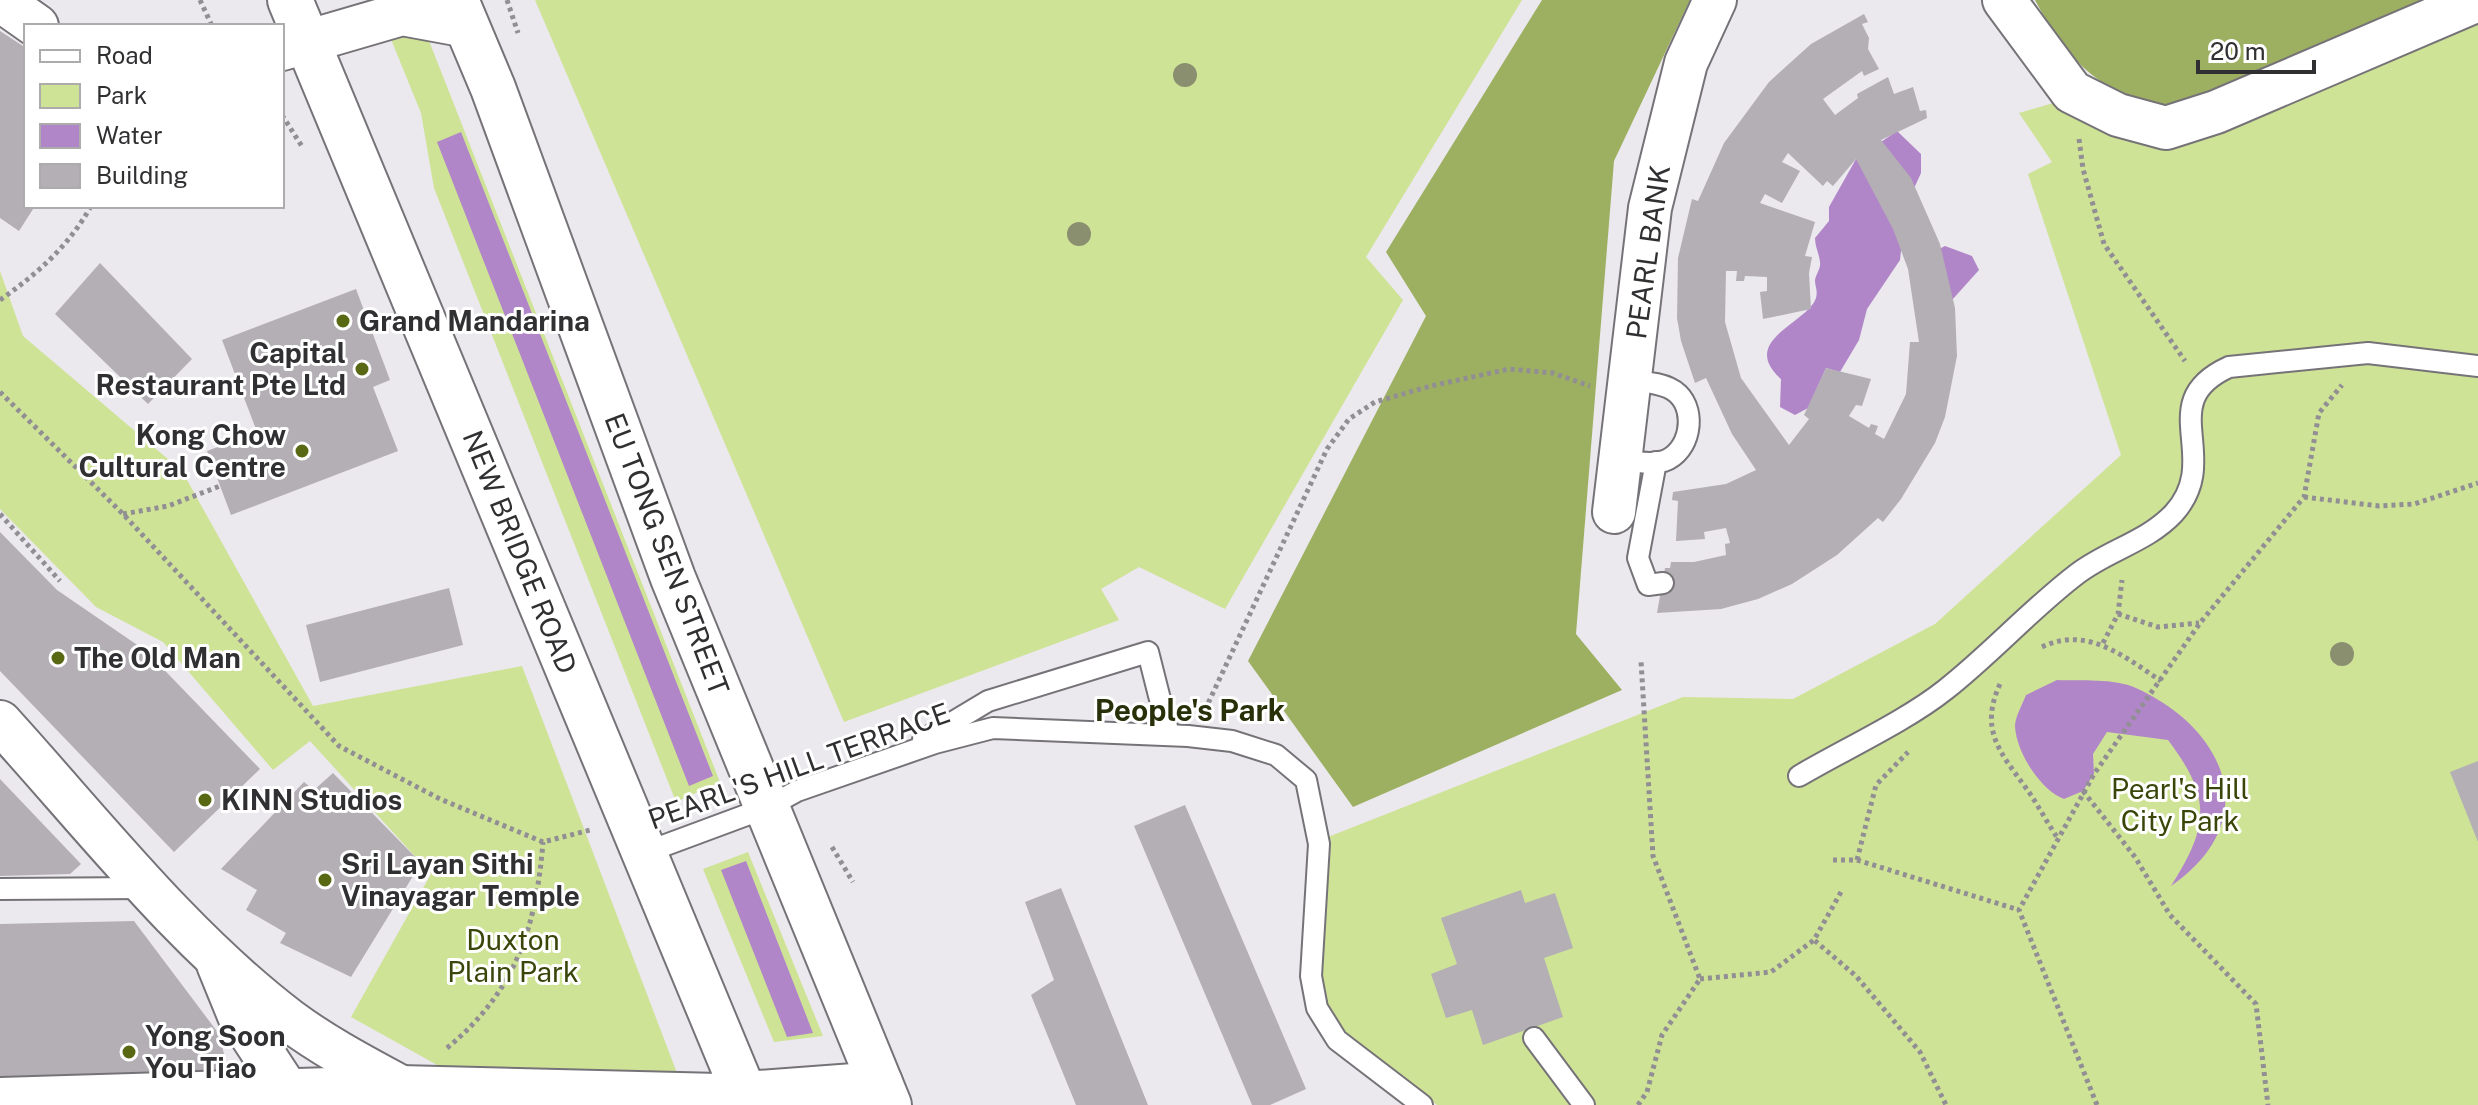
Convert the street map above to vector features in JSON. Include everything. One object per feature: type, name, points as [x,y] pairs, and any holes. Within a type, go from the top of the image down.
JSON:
[{"type":"main road","name":"NEW BRIDGE ROAD","points":[[290,0],[294,46],[461,406],[747,1099]]},
{"type":"main road","name":"EU TONG SEN STREET","points":[[461,13],[673,578],[885,1094]]},
{"type":"street","points":[[0,0],[34,24]]},
{"type":"street","name":"PEARL BANK","points":[[1614,512],[1638,460],[1629,390],[1650,208],[1686,63],[1715,0]]},
{"type":"street","points":[[2004,0],[2072,92],[2118,115],[2166,128],[2216,112],[2478,0]]},
{"type":"street","points":[[294,46],[402,14],[431,16],[461,13]]},
{"type":"street","points":[[0,722],[149,888],[215,956],[289,1019],[339,1053],[391,1096]]},
{"type":"street","points":[[215,956],[240,1018],[291,1098]]},
{"type":"street","points":[[0,1099],[391,1096],[747,1099],[885,1094]]},
{"type":"lane","points":[[1799,776],[1943,692],[2079,572],[2158,529],[2177,510],[2190,488],[2196,462],[2189,415],[2201,385],[2229,367],[2368,353],[2478,366]]},
{"type":"lane","points":[[1629,390],[1650,382],[1676,392],[1688,408],[1687,435],[1680,451],[1638,460],[1638,558],[1642,576],[1648,585],[1663,583]]},
{"type":"lane","points":[[896,757],[988,701],[1148,652],[1178,736]]},
{"type":"lane","name":"PEARL'S HILL TERRACE","points":[[644,853],[768,807],[797,791],[993,728],[1232,741],[1276,755],[1306,780],[1319,844],[1311,976],[1317,1008],[1337,1040],[1422,1105]]},
{"type":"lane","points":[[0,889],[149,888]]},
{"type":"lane","points":[[1534,1038],[1584,1105]]},
{"type":"path","points":[[200,0],[211,24]]},
{"type":"path","points":[[2072,92],[2083,169],[2104,244],[2201,385]]},
{"type":"path","points":[[0,300],[41,270],[79,227],[90,208]]},
{"type":"path","points":[[2097,1105],[2019,910],[2083,791],[2200,623],[2304,497],[2319,413],[2368,353]]},
{"type":"path","points":[[1178,736],[1202,717],[1327,449],[1349,419],[1375,402],[1509,369],[1553,373],[1629,390]]},
{"type":"path","points":[[0,391],[123,514],[339,746],[440,799],[543,842],[599,827]]},
{"type":"path","points":[[2304,497],[2379,506],[2414,504],[2478,483]]},
{"type":"path","points":[[123,514],[168,506],[220,486]]},
{"type":"path","points":[[0,514],[60,581]]},
{"type":"path","points":[[2103,643],[2118,614],[2122,550]]},
{"type":"path","points":[[2118,614],[2158,627],[2200,623]]},
{"type":"path","points":[[2034,651],[2047,644],[2075,639],[2103,643],[2161,681]]},
{"type":"path","points":[[1641,661],[1653,856],[1700,979]]},
{"type":"path","points":[[2002,679],[1990,705],[1991,728],[1997,746],[2057,837]]},
{"type":"path","points":[[1857,860],[1876,785],[1919,742]]},
{"type":"path","points":[[2083,791],[2135,857],[2170,915],[2256,1004],[2268,1105]]},
{"type":"path","points":[[391,1096],[462,1036],[495,996],[524,949],[538,899],[543,842]]},
{"type":"path","points":[[1833,860],[1857,860],[2019,910]]},
{"type":"path","points":[[1700,979],[1771,972],[1814,940],[1841,892]]},
{"type":"path","points":[[1814,940],[1856,976],[1920,1052],[1946,1105]]},
{"type":"path","points":[[1638,1105],[1647,1092],[1662,1035],[1700,979]]},
{"type":"green space","points":[[375,0],[413,0],[720,782],[676,802],[434,188],[421,113]]},
{"type":"green space","points":[[535,0],[1522,0],[1366,257],[1403,300],[1225,609],[1139,567],[1101,589],[1119,620],[844,722]]},
{"type":"green space","points":[[1542,0],[1690,0],[1614,161],[1576,634],[1622,690],[1353,807],[1248,661],[1426,316],[1386,252]]},
{"type":"green space","points":[[2035,0],[2425,0],[2176,108],[2129,96],[2091,74],[2061,42]]},
{"type":"green space","name":"Pearl's Hill City Park","points":[[2478,14],[2478,1105],[1437,1105],[1343,1032],[1327,1002],[1318,971],[1323,945],[1328,837],[1683,697],[1793,699],[1935,624],[2121,455],[2028,174],[2052,162],[2019,113],[2060,101]]},
{"type":"green space","name":"Duxton Plain Park","points":[[0,271],[23,336],[182,471],[313,706],[522,666],[677,1073],[439,1066],[351,1017],[431,874],[310,741],[273,770],[163,642],[96,607],[0,509]]},
{"type":"green space","points":[[748,852],[823,1036],[774,1042],[703,869]]},
{"type":"water","points":[[1897,131],[1921,154],[1921,173],[1906,206],[1900,260],[1867,309],[1859,340],[1840,372],[1826,368],[1808,408],[1795,415],[1780,407],[1781,379],[1770,365],[1767,354],[1771,343],[1816,298],[1815,280],[1820,265],[1815,238],[1829,221],[1829,207],[1856,159]]},
{"type":"water","points":[[461,132],[713,776],[689,786],[437,142]]},
{"type":"water","points":[[1945,246],[1972,256],[1979,270],[1952,300],[1929,254]]},
{"type":"water","points":[[2057,680],[2108,681],[2136,688],[2168,706],[2193,728],[2212,752],[2223,779],[2225,806],[2218,834],[2200,861],[2171,886],[2184,865],[2199,828],[2198,795],[2192,778],[2168,740],[2107,732],[2093,754],[2094,774],[2083,791],[2064,799],[2055,795],[2031,769],[2020,747],[2015,726],[2026,695]]},
{"type":"water","points":[[746,861],[813,1033],[787,1037],[721,870]]},
{"type":"building","points":[[1864,14],[1868,22],[1862,24],[1869,38],[1868,49],[1879,69],[1864,76],[1862,71],[1823,99],[1835,115],[1858,98],[1857,94],[1888,77],[1894,94],[1913,87],[1920,111],[1926,110],[1927,118],[1881,140],[1911,178],[1940,244],[1955,308],[1957,356],[1945,417],[1935,443],[1883,522],[1878,518],[1837,555],[1792,584],[1758,599],[1721,609],[1657,613],[1665,568],[1670,568],[1671,562],[1694,562],[1726,555],[1725,544],[1730,543],[1726,528],[1704,532],[1705,539],[1676,541],[1678,501],[1672,500],[1673,492],[1726,484],[1756,470],[1732,434],[1706,378],[1695,383],[1681,341],[1677,318],[1678,258],[1692,199],[1698,201],[1724,143],[1769,82],[1811,44]],"holes":[[[1788,153],[1823,186],[1827,181],[1833,186],[1856,159],[1893,229],[1908,269],[1919,342],[1910,342],[1906,394],[1884,439],[1875,434],[1878,426],[1871,424],[1869,428],[1849,416],[1856,405],[1862,406],[1871,379],[1826,368],[1804,415],[1809,419],[1789,445],[1741,378],[1725,322],[1726,271],[1737,271],[1736,281],[1744,281],[1745,276],[1767,277],[1767,291],[1760,292],[1763,319],[1811,309],[1809,273],[1812,257],[1805,256],[1815,222],[1760,203],[1765,194],[1782,203],[1800,171],[1782,162]]]},
{"type":"building","points":[[0,31],[24,47],[24,208],[34,208],[19,231],[0,218]]},
{"type":"building","points":[[100,263],[192,359],[148,404],[55,314]]},
{"type":"building","points":[[356,289],[390,380],[373,387],[398,451],[231,515],[207,451],[257,432],[222,340]]},
{"type":"building","points":[[0,532],[57,590],[146,651],[260,769],[174,852],[0,671]]},
{"type":"building","points":[[449,588],[463,645],[320,682],[306,625]]},
{"type":"building","points":[[2478,761],[2478,842],[2450,772]]},
{"type":"building","name":"Sri Layan Sithi Vinayagar Temple","points":[[333,773],[421,863],[351,977],[280,943],[286,933],[246,910],[257,890],[221,869],[304,782],[314,790]]},
{"type":"building","points":[[0,779],[81,864],[70,874],[0,876]]},
{"type":"building","points":[[1185,805],[1306,1089],[1270,1105],[1252,1105],[1134,826]]},
{"type":"building","points":[[1061,888],[1148,1105],[1076,1105],[1031,995],[1054,980],[1025,902]]},
{"type":"building","points":[[1521,890],[1525,903],[1555,893],[1573,948],[1544,958],[1563,1017],[1483,1045],[1472,1010],[1446,1018],[1431,974],[1457,964],[1441,918]]},
{"type":"building","points":[[134,921],[219,1034],[224,1054],[217,1070],[204,1078],[0,1077],[0,924]]},
{"type":"place","name":"Grand Mandarina","points":[[343,321]]},
{"type":"place","name":"Capital Restaurant Pte Ltd","points":[[362,369]]},
{"type":"place","name":"Kong Chow Cultural Centre","points":[[302,451]]},
{"type":"place","name":"The Old Man","points":[[58,658]]},
{"type":"place","name":"KINN Studios","points":[[205,800]]},
{"type":"place","name":"Sri Layan Sithi Vinayagar Temple","points":[[325,880]]},
{"type":"place","name":"Yong Soon You Tiao","points":[[129,1052]]},
{"type":"district","name":"People's Park","points":[[1190,711]]}]
